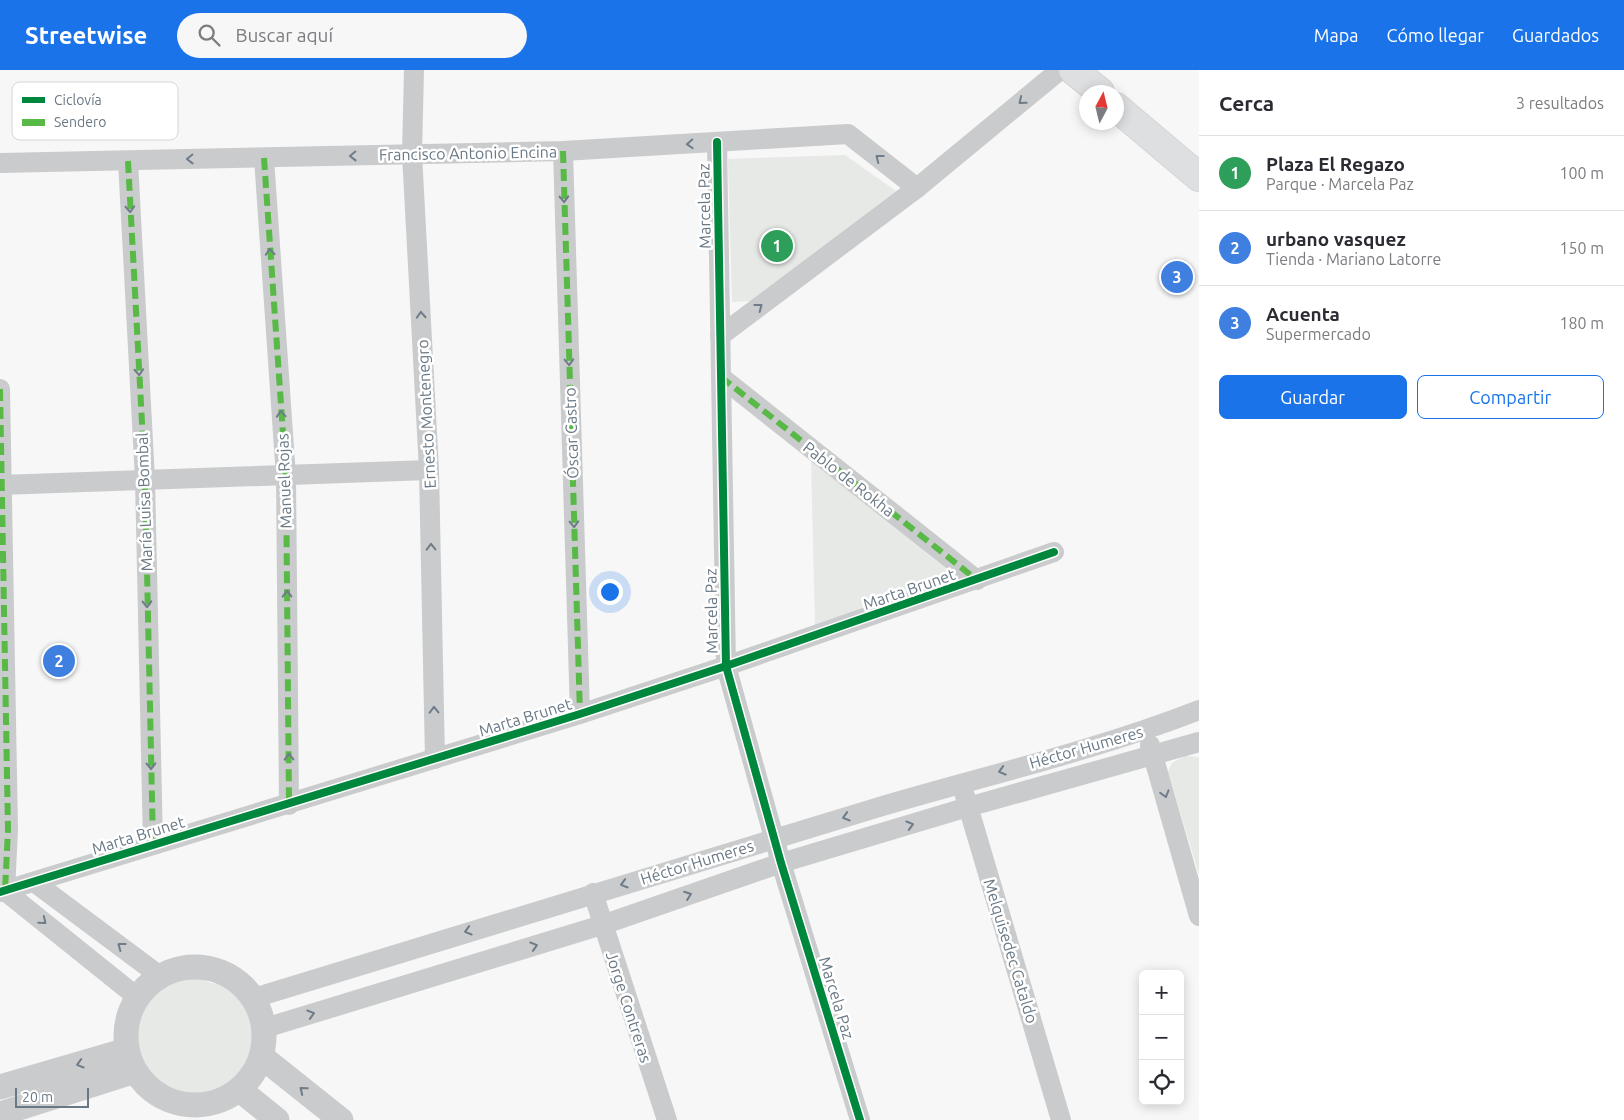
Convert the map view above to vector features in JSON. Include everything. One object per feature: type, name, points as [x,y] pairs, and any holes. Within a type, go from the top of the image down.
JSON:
[{"type":"main road","points":[[1073,70],[1091,85]]},
{"type":"main road","points":[[1124,114],[1199,177]]},
{"type":"street","name":"Ernesto Montenegro","points":[[414,70],[412,154],[429,470],[435,758]]},
{"type":"street","points":[[720,336],[917,188],[1060,70]]},
{"type":"street","name":"Francisco Antonio Encina","points":[[0,163],[562,150],[848,134],[917,188]]},
{"type":"street","name":"Marcela Paz","points":[[717,142],[726,666],[781,863],[860,1120]]},
{"type":"street","name":"Óscar Castro","points":[[562,150],[580,714]]},
{"type":"street","name":"Manuel Rojas","points":[[264,158],[286,477],[289,805]]},
{"type":"street","name":"María Luisa Bombal","points":[[128,161],[144,479],[153,844]]},
{"type":"street","name":"Pablo de Rokha","points":[[721,377],[978,580]]},
{"type":"street","points":[[0,389],[8,830],[3,891],[137,997]]},
{"type":"street","points":[[1,485],[144,479],[286,477],[429,470]]},
{"type":"street","name":"Marta Brunet","points":[[3,891],[153,844],[289,805],[580,714],[978,580],[1054,552]]},
{"type":"street","name":"Héctor Humeres","points":[[254,998],[593,893],[961,783],[1145,731],[1199,710]]},
{"type":"street","points":[[1145,731],[1199,916]]},
{"type":"street","name":"Héctor Humeres","points":[[265,1028],[602,925],[781,863],[968,807],[1154,757],[1199,742]]},
{"type":"street","name":"Melquisedec Cataldo","points":[[961,783],[1061,1120]]},
{"type":"street","points":[[34,882],[160,976]]},
{"type":"street","name":"Jorge Contreras","points":[[593,893],[667,1120]]},
{"type":"street","points":[[200,967],[214,970],[239,982],[254,998],[265,1028],[262,1057],[253,1075],[240,1090],[213,1103],[183,1105],[164,1098],[148,1087],[131,1061],[127,1022],[137,997],[160,976],[180,968],[200,967]]},
{"type":"street","points":[[262,1057],[341,1120]]},
{"type":"street","points":[[0,1088],[131,1061]]},
{"type":"street","points":[[0,1114],[131,1061]]},
{"type":"street","points":[[240,1090],[277,1120]]},
{"type":"shaded area","points":[[845,155],[896,191],[750,301],[732,302],[728,159]]},
{"type":"shaded area","points":[[811,459],[957,578],[815,625]]},
{"type":"shaded area","points":[[1185,756],[1199,757],[1199,875],[1168,771],[1172,763]]},
{"type":"shaded area","points":[[191,974],[212,983],[234,987],[252,1009],[256,1022],[256,1050],[244,1076],[229,1089],[208,1097],[191,1097],[167,1090],[149,1077],[138,1059],[134,1039],[137,1018],[148,999],[166,984]]},
{"type":"marked path","points":[[563,151],[580,714]]},
{"type":"marked path","points":[[264,158],[286,477],[289,805]]},
{"type":"marked path","points":[[128,161],[145,479],[153,844]]},
{"type":"marked path","points":[[721,377],[977,580]]},
{"type":"marked path","points":[[0,389],[8,830],[5,891]]},
{"type":"cycle path","points":[[717,142],[726,666],[781,863],[860,1120]]},
{"type":"cycle path","points":[[0,892],[580,714],[726,666],[1054,552]]},
{"type":"place","name":"Plaza El Regazo","points":[[777,246]]},
{"type":"place","name":"Acuenta","points":[[1177,277]]},
{"type":"place","name":"urbano vasquez","points":[[59,661]]}]
